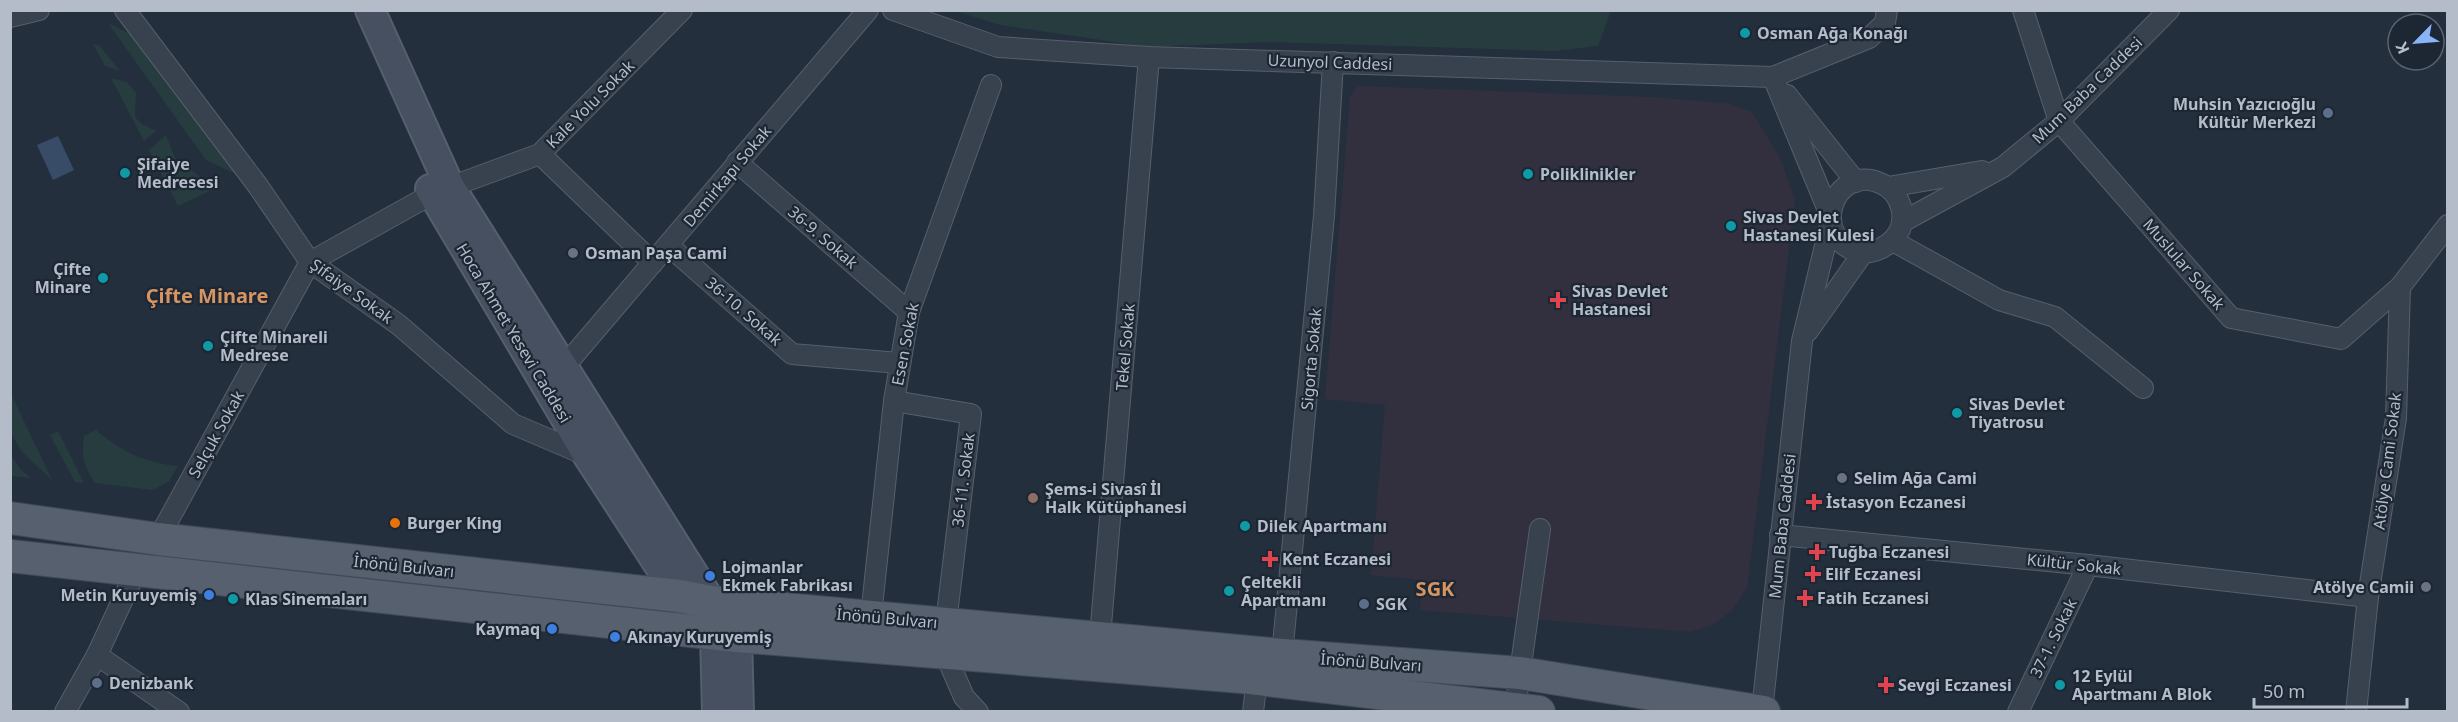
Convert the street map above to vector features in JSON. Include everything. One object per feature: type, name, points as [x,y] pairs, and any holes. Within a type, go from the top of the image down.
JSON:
[{"type":"main road","name":"İnönü Bulvarı","points":[[10,519],[158,539],[679,596],[711,602],[871,616],[945,637],[1257,679],[1527,710]]},
{"type":"main road","name":"İnönü Bulvarı","points":[[10,556],[726,635],[1100,637],[1282,655],[1520,673],[1763,711]]},
{"type":"street","points":[[10,17],[39,10]]},
{"type":"street","name":"Şifaiye Sokak","points":[[125,10],[258,186],[310,262],[399,326],[513,424],[588,456]]},
{"type":"street","name":"Hoca Ahmet Yesevi Caddesi","points":[[352,10],[441,191],[588,456],[679,596],[726,635]]},
{"type":"street","name":"Hoca Ahmet Yesevi Caddesi","points":[[370,10],[441,191],[563,368],[711,602],[726,635]]},
{"type":"street","name":"Kale Yolu Sokak","points":[[441,191],[540,154],[682,10]]},
{"type":"street","name":"Demirkapı Sokak","points":[[563,368],[868,10]]},
{"type":"street","name":"Uzunyol Caddesi","points":[[893,10],[998,47],[1149,57],[1773,77]]},
{"type":"street","points":[[1773,77],[1869,38],[1885,22],[1887,10]]},
{"type":"street","points":[[2023,10],[2059,121]]},
{"type":"street","name":"Mum Baba Caddesi","points":[[1902,222],[2003,166],[2059,121],[2169,10]]},
{"type":"street","name":"Tekel Sokak","points":[[1100,637],[1149,57]]},
{"type":"street","name":"Sigorta Sokak","points":[[1282,655],[1324,216],[1333,62]]},
{"type":"street","points":[[1773,77],[1856,182]]},
{"type":"street","points":[[1773,77],[1834,233],[1842,243],[1863,253],[1881,249],[1893,241],[1902,222],[1899,203],[1888,188]]},
{"type":"street","name":"Esen Sokak","points":[[871,616],[894,401],[909,312],[991,85]]},
{"type":"street","name":"Muslular Sokak","points":[[2059,121],[2231,318],[2341,339],[2400,287]]},
{"type":"street","points":[[540,154],[653,263]]},
{"type":"street","name":"36-9. Sokak","points":[[737,162],[909,312]]},
{"type":"street","name":"Mum Baba Caddesi","points":[[1763,711],[1802,341],[1835,198],[1843,189],[1856,182],[1872,181],[1888,188],[2003,166]]},
{"type":"street","points":[[310,262],[441,191]]},
{"type":"street","points":[[2400,287],[2448,225]]},
{"type":"street","points":[[1893,241],[1999,300],[2055,317],[2143,388]]},
{"type":"street","name":"36-10. Sokak","points":[[669,246],[792,354],[899,363]]},
{"type":"street","name":"Mum Baba Caddesi","points":[[1802,341],[1863,253]]},
{"type":"street","name":"Selçuk Sokak","points":[[158,539],[310,262]]},
{"type":"street","name":"Atölye Cami Sokak","points":[[2356,711],[2368,597],[2396,418],[2400,287]]},
{"type":"street","name":"36-11. Sokak","points":[[894,401],[971,414],[945,637]]},
{"type":"street","points":[[1527,710],[1520,673],[1540,529]]},
{"type":"street","name":"Kültür Sokak","points":[[1780,535],[2088,564],[2368,597]]},
{"type":"street","name":"37-1. Sokak","points":[[2018,711],[2088,564]]},
{"type":"street","points":[[65,711],[97,655],[136,571]]},
{"type":"street","points":[[717,711],[726,635]]},
{"type":"street","points":[[726,635],[739,711]]},
{"type":"street","points":[[945,637],[964,697],[978,711]]},
{"type":"street","points":[[97,655],[179,711]]},
{"type":"street","points":[[1253,711],[1257,679]]},
{"type":"shaded area","name":"Sivas Devlet Hastanesi","points":[[1358,86],[1652,97],[1731,104],[1752,112],[1781,160],[1795,200],[1747,587],[1732,610],[1713,625],[1691,632],[1420,610],[1423,580],[1371,575],[1385,405],[1325,399],[1350,97]]},
{"type":"green space","points":[[955,11],[1611,11],[1598,46],[1554,51],[1267,42],[1147,47],[1001,25]]},
{"type":"green space","points":[[108,23],[138,38],[240,176],[206,160]]},
{"type":"green space","points":[[93,44],[99,45],[120,71],[105,66]]},
{"type":"green space","points":[[111,78],[127,82],[136,93],[135,117],[142,124],[156,131],[144,141]]},
{"type":"green space","points":[[166,135],[175,158],[202,178],[212,190],[178,206],[149,150]]},
{"type":"green space","points":[[11,394],[52,480],[22,452],[12,435]]},
{"type":"green space","points":[[96,430],[114,444],[134,455],[178,466],[169,481],[153,490],[95,483],[86,466],[83,450],[84,436]]},
{"type":"green space","points":[[58,431],[84,483],[75,482],[50,435]]},
{"type":"green space","points":[[10,454],[21,470],[31,478],[11,476]]},
{"type":"water","points":[[58,136],[74,170],[53,180],[37,145]]},
{"type":"place","name":"Osman Ağa Konağı","points":[[1745,33]]},
{"type":"place","name":"Muhsin Yazıcıoğlu Kültür Merkezi","points":[[2328,113]]},
{"type":"place","name":"Şifaiye Medresesi","points":[[125,173]]},
{"type":"place","name":"Poliklinikler","points":[[1528,174]]},
{"type":"place","name":"Sivas Devlet Hastanesi Kulesi","points":[[1731,226]]},
{"type":"place","name":"Osman Paşa Cami","points":[[573,253]]},
{"type":"place","name":"Çifte Minare","points":[[103,278]]},
{"type":"place","name":"Sivas Devlet Hastanesi","points":[[1558,300]]},
{"type":"place","name":"Çifte Minareli Medrese","points":[[208,346]]},
{"type":"place","name":"Sivas Devlet Tiyatrosu","points":[[1957,413]]},
{"type":"place","name":"Selim Ağa Cami","points":[[1842,478]]},
{"type":"place","name":"Şems-i Sivasî İl Halk Kütüphanesi","points":[[1033,498]]},
{"type":"place","name":"İstasyon Eczanesi","points":[[1814,502]]},
{"type":"place","name":"Burger King","points":[[395,523]]},
{"type":"place","name":"Dilek Apartmanı","points":[[1245,526]]},
{"type":"place","name":"Tuğba Eczanesi","points":[[1817,552]]},
{"type":"place","name":"Kent Eczanesi","points":[[1270,559]]},
{"type":"place","name":"Elif Eczanesi","points":[[1813,574]]},
{"type":"place","name":"Lojmanlar Ekmek Fabrikası","points":[[710,576]]},
{"type":"place","name":"Atölye Camii","points":[[2426,587]]},
{"type":"place","name":"Çeltekli Apartmanı","points":[[1229,591]]},
{"type":"place","name":"Metin Kuruyemiş","points":[[209,595]]},
{"type":"place","name":"Fatih Eczanesi","points":[[1805,598]]},
{"type":"place","name":"Klas Sinemaları","points":[[233,599]]},
{"type":"place","name":"SGK","points":[[1364,604]]},
{"type":"place","name":"Kaymaq","points":[[552,629]]},
{"type":"place","name":"Akınay Kuruyemiş","points":[[615,637]]},
{"type":"place","name":"Denizbank","points":[[97,683]]},
{"type":"place","name":"Sevgi Eczanesi","points":[[1886,685]]},
{"type":"place","name":"12 Eylül Apartmanı A Blok","points":[[2060,685]]},
{"type":"district","name":"Çifte Minare","points":[[207,295]]},
{"type":"district","name":"SGK","points":[[1435,588]]}]
